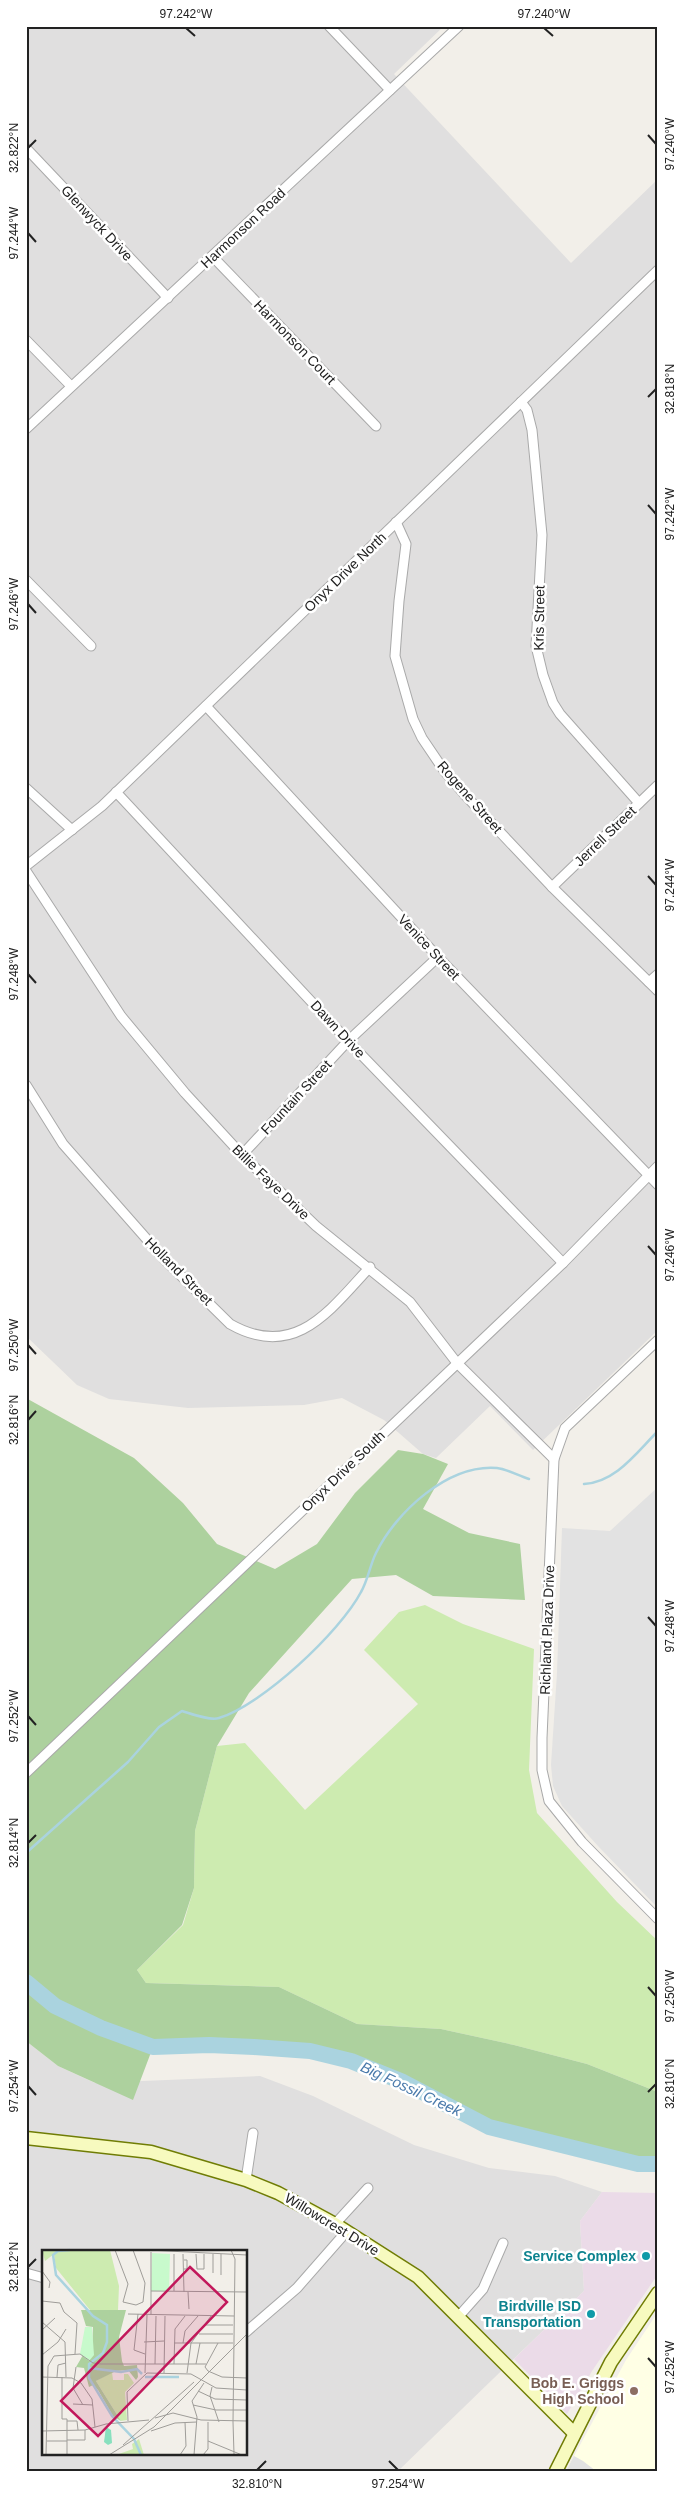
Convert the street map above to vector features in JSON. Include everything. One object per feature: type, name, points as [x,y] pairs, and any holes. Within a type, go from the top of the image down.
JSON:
[{"type":"street","points":[[329,26],[390,90]]},
{"type":"street","name":"Harmonson Road","points":[[26,429],[459,26]]},
{"type":"street","name":"Glenwyck Drive","points":[[26,148],[168,298]]},
{"type":"street","name":"Harmonson Court","points":[[213,257],[376,426]]},
{"type":"street","points":[[657,270],[658,274]]},
{"type":"street","name":"Onyx Drive North","points":[[26,866],[116,792],[657,270]]},
{"type":"street","points":[[26,340],[71,386]]},
{"type":"street","name":"Kris Street","points":[[521,402],[527,410],[532,430],[542,535],[536,646],[543,675],[560,714],[639,803]]},
{"type":"street","name":"Rogene Street","points":[[396,522],[406,544],[398,609],[395,656],[413,719],[422,738],[445,772],[552,887],[658,991]]},
{"type":"street","points":[[26,580],[91,646]]},
{"type":"street","name":"Venice Street","points":[[206,706],[438,957],[658,1185]]},
{"type":"street","name":"Jerrell Street","points":[[552,887],[658,785]]},
{"type":"street","points":[[26,788],[72,830]]},
{"type":"street","name":"Dawn Drive","points":[[116,792],[348,1040],[563,1263]]},
{"type":"street","name":"Billie Faye Drive","points":[[26,871],[121,1016],[185,1094],[242,1155],[330,1238],[370,1267],[410,1302],[457,1363],[554,1459]]},
{"type":"street","name":"Fountain Street","points":[[242,1155],[348,1040],[438,957]]},
{"type":"street","points":[[649,982],[658,974]]},
{"type":"street","name":"Holland Street","points":[[26,1085],[63,1144],[166,1261],[230,1324],[239,1329],[256,1335],[276,1338],[308,1327],[323,1317],[370,1267]]},
{"type":"street","name":"Onyx Drive South","points":[[26,1774],[563,1263],[658,1166]]},
{"type":"street","name":"Richland Plaza Drive","points":[[658,1340],[565,1428],[554,1459],[542,1738],[544,1778],[550,1801],[582,1842],[658,1920]]},
{"type":"street","points":[[246,2180],[253,2133]]},
{"type":"street","name":"Willowcrest Drive","points":[[26,2138],[151,2152],[246,2180],[278,2193],[335,2224],[418,2277],[574,2433]]},
{"type":"street","points":[[335,2224],[368,2188]]},
{"type":"street","points":[[248,2329],[297,2288],[346,2231]]},
{"type":"street","points":[[459,2316],[483,2289],[503,2243]]},
{"type":"street","points":[[26,2273],[42,2277]]},
{"type":"street","points":[[556,2471],[611,2362],[658,2293]]},
{"type":"shaded area","points":[[26,26],[444,26],[394,74],[571,263],[658,179],[658,1330],[533,1450],[490,1406],[436,1458],[423,1454],[384,1420],[342,1398],[304,1405],[188,1408],[109,1399],[77,1385],[26,1336],[26,443],[28,441],[26,439]]},
{"type":"shaded area","points":[[658,1487],[658,1908],[562,1806],[553,1786],[551,1765],[557,1673],[562,1528],[610,1531]]},
{"type":"shaded area","points":[[26,2041],[58,2066],[95,2083],[260,2076],[313,2096],[414,2145],[489,2168],[555,2176],[602,2192],[580,2221],[584,2291],[398,2471],[26,2471]]},
{"type":"shaded area","points":[[602,2192],[658,2193],[658,2274],[592,2371],[567,2414],[514,2359],[584,2291],[580,2221]]},
{"type":"shaded area","name":"Bob E. Griggs High School","points":[[658,2312],[658,2471],[566,2471],[626,2360]]},
{"type":"shaded area","points":[[574,2456],[583,2461],[596,2471],[566,2471]]},
{"type":"green space","points":[[26,1398],[134,1458],[183,1503],[217,1544],[275,1569],[317,1544],[355,1493],[398,1450],[423,1454],[448,1464],[423,1509],[469,1533],[520,1544],[525,1600],[433,1596],[396,1575],[352,1579],[249,1693],[217,1746],[195,1831],[194,1888],[182,1925],[137,1970],[146,1983],[279,1987],[357,2024],[441,2029],[587,2064],[658,2092],[658,2164],[638,2164],[489,2127],[403,2082],[351,2061],[310,2051],[209,2045],[153,2047],[133,2100],[58,2066],[26,2041]]},
{"type":"green space","points":[[425,1605],[463,1624],[534,1649],[529,1770],[537,1813],[617,1902],[658,1941],[658,2092],[587,2064],[514,2045],[441,2029],[357,2024],[279,1987],[146,1983],[137,1970],[183,1925],[194,1888],[195,1831],[217,1746],[245,1743],[305,1810],[418,1704],[364,1650],[399,1612]]},
{"type":"waterway","points":[[584,1484],[606,1478],[616,1472],[658,1431]]},
{"type":"waterway","points":[[26,1853],[128,1762],[159,1727],[182,1711],[206,1718],[219,1718],[237,1710],[256,1698],[298,1665],[336,1627],[351,1608],[363,1587],[376,1553],[396,1522],[410,1507],[442,1482],[460,1474],[479,1469],[497,1468],[529,1479]]},
{"type":"waterway","name":"Big Fossil Creek","points":[[26,1982],[55,2006],[101,2028],[153,2047],[209,2045],[310,2051],[351,2061],[403,2082],[489,2127],[638,2164],[658,2164]]},
{"type":"place","name":"Service Complex","points":[[646,2256]]},
{"type":"place","name":"Birdville ISD Transportation","points":[[591,2314]]},
{"type":"place","name":"Bob E. Griggs High School","points":[[634,2391]]}]
